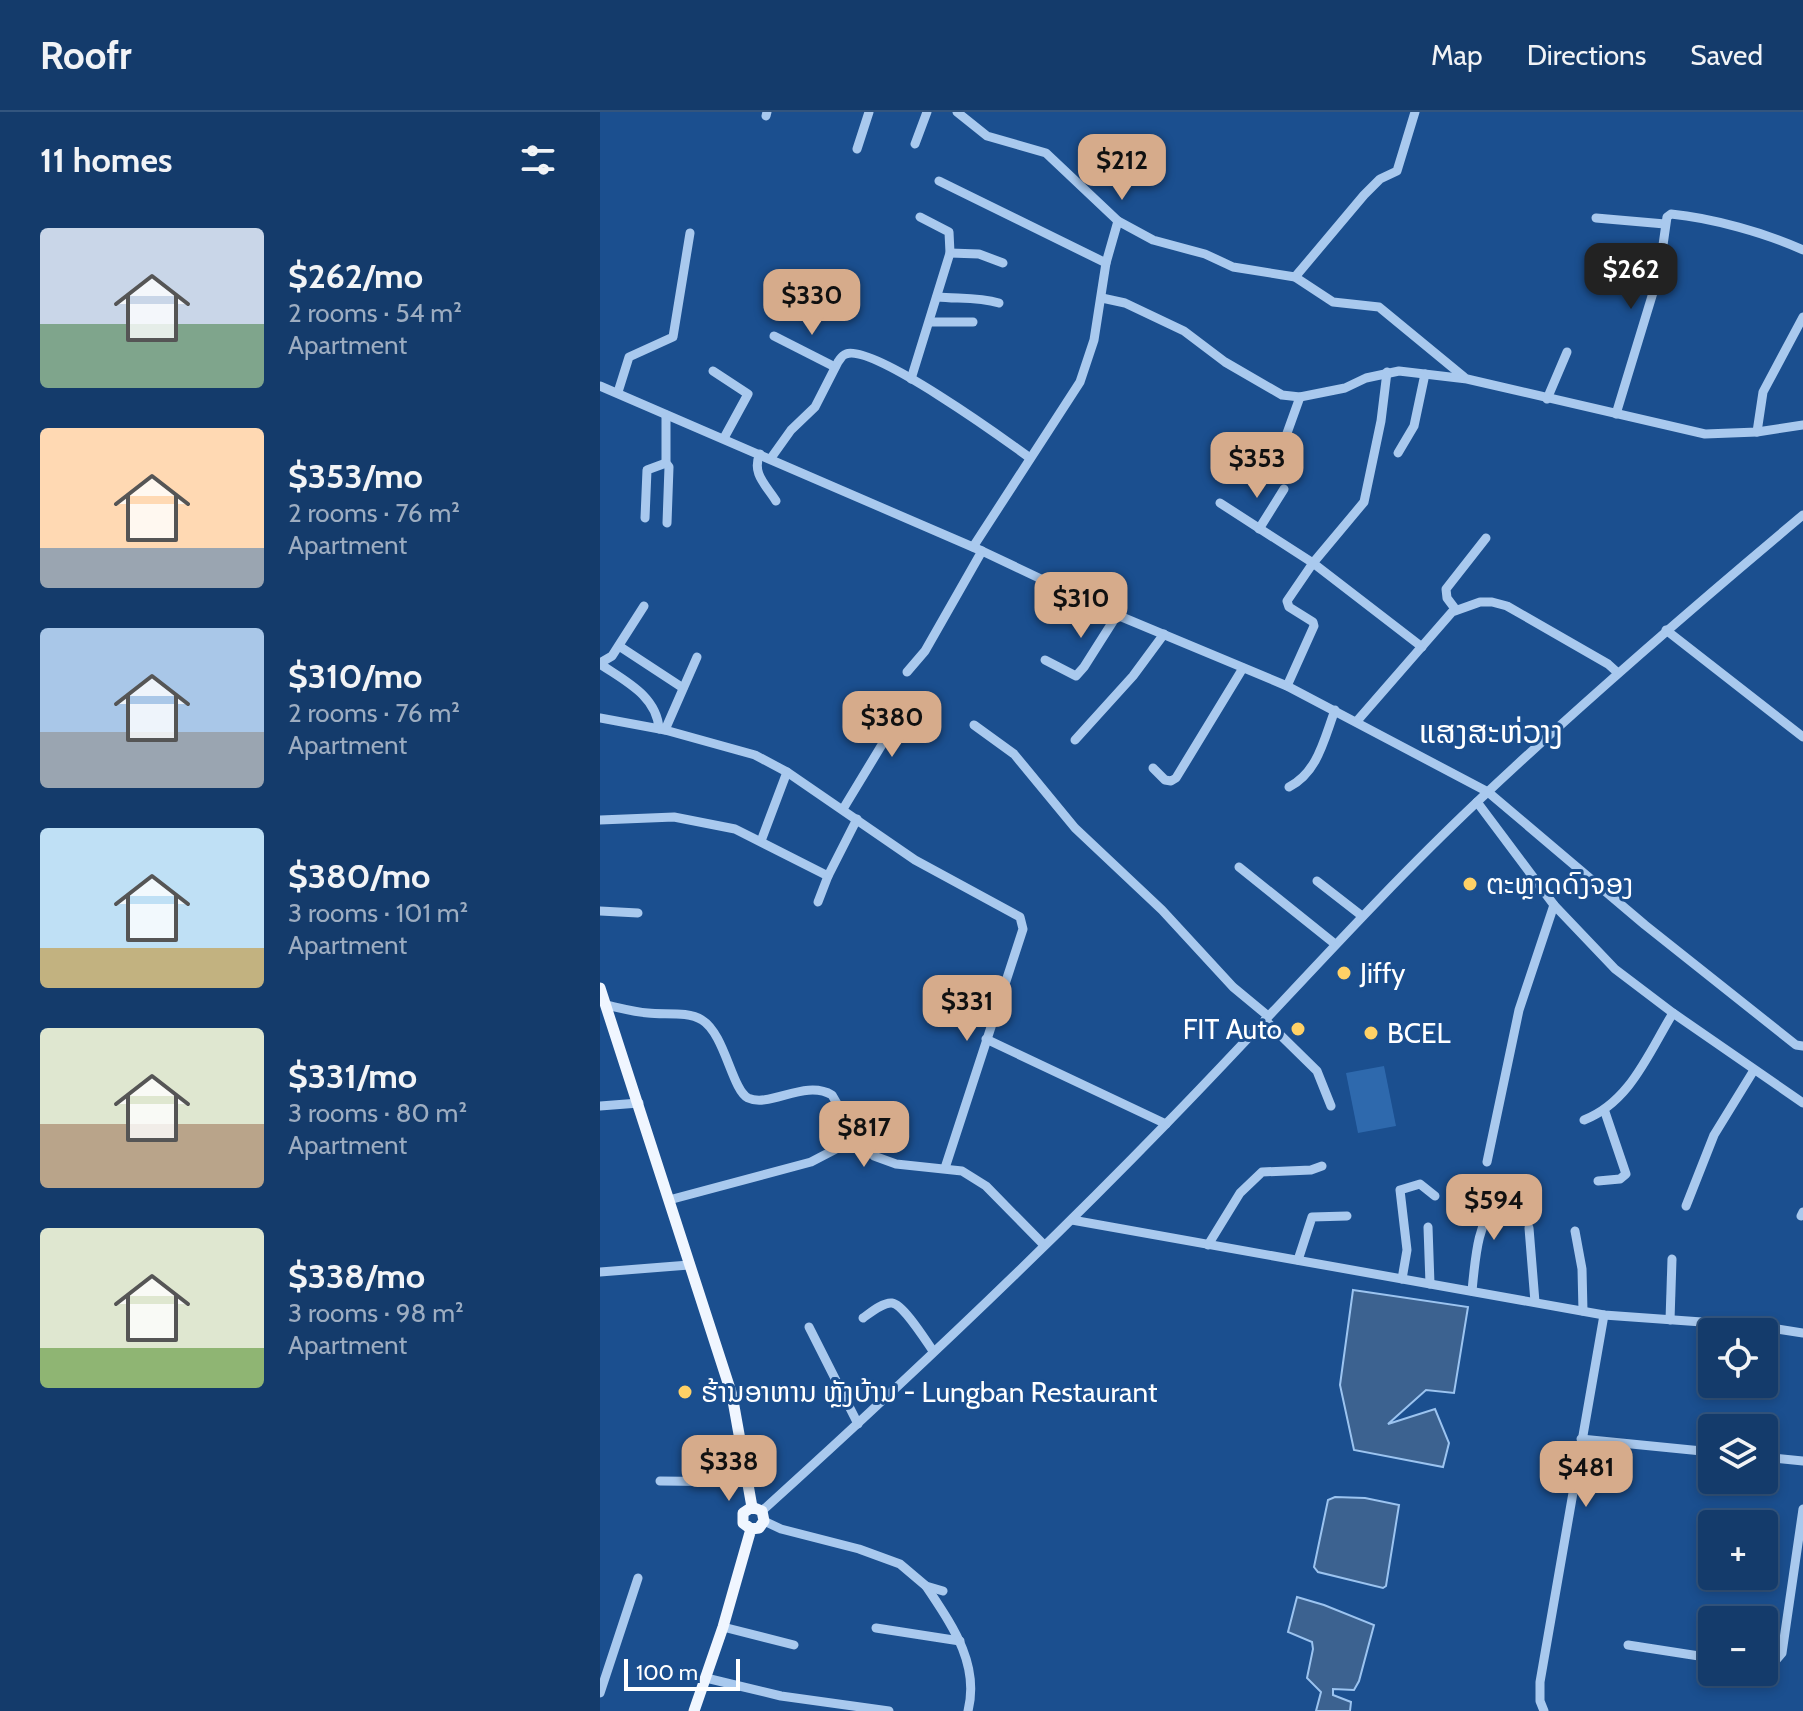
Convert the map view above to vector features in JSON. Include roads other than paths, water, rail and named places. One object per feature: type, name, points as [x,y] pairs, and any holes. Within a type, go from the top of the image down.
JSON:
[{"type":"main road","points":[[600,988],[732,1395],[747,1482],[759,1513],[759,1528],[746,1527],[742,1518],[747,1509],[759,1513]]},
{"type":"main road","points":[[694,1711],[723,1627],[751,1529]]},
{"type":"street","points":[[857,149],[869,112]]},
{"type":"street","points":[[915,144],[927,112]]},
{"type":"street","points":[[957,112],[987,136],[1046,153],[1118,221],[1153,240],[1205,254],[1233,267],[1295,277],[1333,302],[1379,307],[1467,379]]},
{"type":"street","points":[[1295,277],[1364,195],[1380,179],[1397,171],[1415,112]]},
{"type":"street","points":[[939,181],[1106,263]]},
{"type":"street","points":[[1616,414],[1659,273],[1665,224],[1671,214],[1752,232],[1803,250]]},
{"type":"street","points":[[911,379],[950,253],[949,232],[920,217]]},
{"type":"street","points":[[1596,218],[1665,224]]},
{"type":"street","points":[[907,672],[925,651],[977,549],[1030,458],[1080,382],[1094,340],[1106,263],[1118,221]]},
{"type":"street","points":[[618,392],[629,357],[673,337],[690,233]]},
{"type":"street","points":[[950,253],[979,254],[1003,263]]},
{"type":"street","points":[[937,297],[980,297],[999,303]]},
{"type":"street","points":[[1102,298],[1125,303],[1184,331],[1257,382],[1282,395],[1300,397],[1345,388],[1387,372],[1399,371],[1467,379],[1705,434],[1757,432],[1803,425]]},
{"type":"street","points":[[1757,432],[1765,387],[1803,317]]},
{"type":"street","points":[[930,322],[973,322]]},
{"type":"street","points":[[774,336],[835,367]]},
{"type":"street","points":[[771,458],[791,430],[815,407],[835,367],[849,352],[860,354],[911,379],[957,405],[1030,458]]},
{"type":"street","points":[[1547,399],[1567,352]]},
{"type":"street","points":[[713,371],[748,394],[724,438]]},
{"type":"street","points":[[1287,686],[1314,626],[1313,622],[1289,607],[1287,601],[1313,563],[1364,502],[1381,421],[1387,372]]},
{"type":"street","points":[[1398,453],[1414,426],[1425,374]]},
{"type":"street","points":[[600,386],[977,549],[1117,615],[1287,686],[1357,721],[1488,792],[1645,925],[1800,1045],[1803,1036]]},
{"type":"street","points":[[1282,447],[1300,397]]},
{"type":"street","points":[[666,415],[666,463],[669,467],[667,523]]},
{"type":"street","points":[[760,454],[757,470],[776,501]]},
{"type":"street","points":[[645,518],[647,470],[666,463]]},
{"type":"street","points":[[1259,529],[1284,489]]},
{"type":"street","points":[[1220,503],[1313,563],[1422,647]]},
{"type":"street","points":[[968,1711],[971,1677],[960,1641],[926,1586],[900,1564],[859,1549],[781,1529],[759,1513],[858,1424],[1072,1220],[1362,916],[1477,802],[1666,630],[1803,515]]},
{"type":"street","points":[[1456,610],[1447,598],[1446,589],[1486,538]]},
{"type":"street","points":[[1357,721],[1456,610],[1480,602],[1507,606],[1608,664],[1618,673]]},
{"type":"street","points":[[644,606],[612,656],[600,663],[651,702],[662,730]]},
{"type":"street","points":[[1045,660],[1076,676],[1117,615]]},
{"type":"street","points":[[1666,630],[1803,737]]},
{"type":"street","points":[[1075,740],[1133,676],[1164,634]]},
{"type":"street","points":[[619,646],[683,688]]},
{"type":"street","points":[[662,730],[697,657]]},
{"type":"street","points":[[1153,768],[1165,780],[1176,778],[1243,668]]},
{"type":"street","points":[[1289,787],[1305,777],[1313,767],[1335,710]]},
{"type":"street","points":[[843,809],[886,738],[884,727],[870,717]]},
{"type":"street","points":[[600,718],[662,730],[755,755],[787,772],[915,860],[1020,917],[1023,929],[945,1168]]},
{"type":"street","points":[[974,725],[1014,754],[1075,828],[1162,910],[1193,946],[1317,1071],[1331,1106]]},
{"type":"street","points":[[761,841],[787,772]]},
{"type":"street","points":[[1477,802],[1554,905],[1615,969],[1803,1103]]},
{"type":"street","points":[[600,820],[674,817],[735,829],[828,876]]},
{"type":"street","points":[[818,902],[857,819]]},
{"type":"street","points":[[1239,867],[1335,944]]},
{"type":"street","points":[[1317,881],[1362,916]]},
{"type":"street","points":[[1487,1162],[1519,1010],[1554,905]]},
{"type":"street","points":[[600,911],[638,913]]},
{"type":"street","points":[[606,1005],[701,1019],[709,1026],[728,1058],[742,1094],[758,1100],[814,1089],[827,1092],[832,1095],[857,1138],[874,1156],[886,1162],[962,1171],[986,1186],[1044,1245]]},
{"type":"street","points":[[1584,1120],[1605,1112],[1623,1095],[1673,1013]]},
{"type":"street","points":[[986,1039],[1166,1124]]},
{"type":"street","points":[[1686,1206],[1714,1135],[1754,1070]]},
{"type":"street","points":[[600,1106],[639,1103]]},
{"type":"street","points":[[1598,1181],[1620,1179],[1626,1174],[1605,1112]]},
{"type":"street","points":[[669,1200],[811,1162],[857,1138]]},
{"type":"street","points":[[1208,1245],[1240,1193],[1262,1172],[1311,1170],[1322,1166]]},
{"type":"street","points":[[1402,1279],[1407,1241],[1400,1190],[1420,1184],[1435,1196]]},
{"type":"street","points":[[1472,1291],[1481,1225],[1501,1188]]},
{"type":"street","points":[[1298,1260],[1312,1217],[1347,1216]]},
{"type":"street","points":[[1072,1220],[1604,1315],[1803,1333]]},
{"type":"street","points":[[1428,1227],[1430,1284]]},
{"type":"street","points":[[1529,1228],[1535,1302]]},
{"type":"street","points":[[1575,1231],[1582,1269],[1583,1311]]},
{"type":"street","points":[[1670,1320],[1672,1259]]},
{"type":"street","points":[[600,1272],[689,1265]]},
{"type":"street","points":[[863,1318],[888,1303],[894,1303],[903,1310],[933,1351]]},
{"type":"street","points":[[1544,1711],[1540,1701],[1540,1682],[1604,1315]]},
{"type":"street","points":[[809,1327],[858,1424]]},
{"type":"street","points":[[1581,1439],[1698,1451]]},
{"type":"street","points":[[1778,1458],[1803,1461]]},
{"type":"street","points":[[660,1481],[747,1482]]},
{"type":"street","points":[[1778,1658],[1782,1653],[1798,1570],[1803,1509]]},
{"type":"street","points":[[600,1693],[638,1578]]},
{"type":"street","points":[[926,1586],[943,1591]]},
{"type":"street","points":[[723,1627],[794,1645]]},
{"type":"street","points":[[876,1628],[960,1641]]},
{"type":"street","points":[[1628,1645],[1698,1656]]},
{"type":"street","points":[[706,1678],[781,1696],[889,1711]]},
{"type":"place","name":"ຕະຫຼາດດົງຈອງ","points":[[1470,884]]},
{"type":"place","name":"Jiffy","points":[[1344,973]]},
{"type":"place","name":"FIT Auto","points":[[1298,1029]]},
{"type":"place","name":"BCEL","points":[[1371,1033]]},
{"type":"place","name":"ຮ້ານອາຫານ ຫຼັງບ້ານ - Lungban Restaurant","points":[[685,1392]]},
{"type":"district","name":"ແສງສະຫ່ວາງ","points":[[1491,731]]}]
